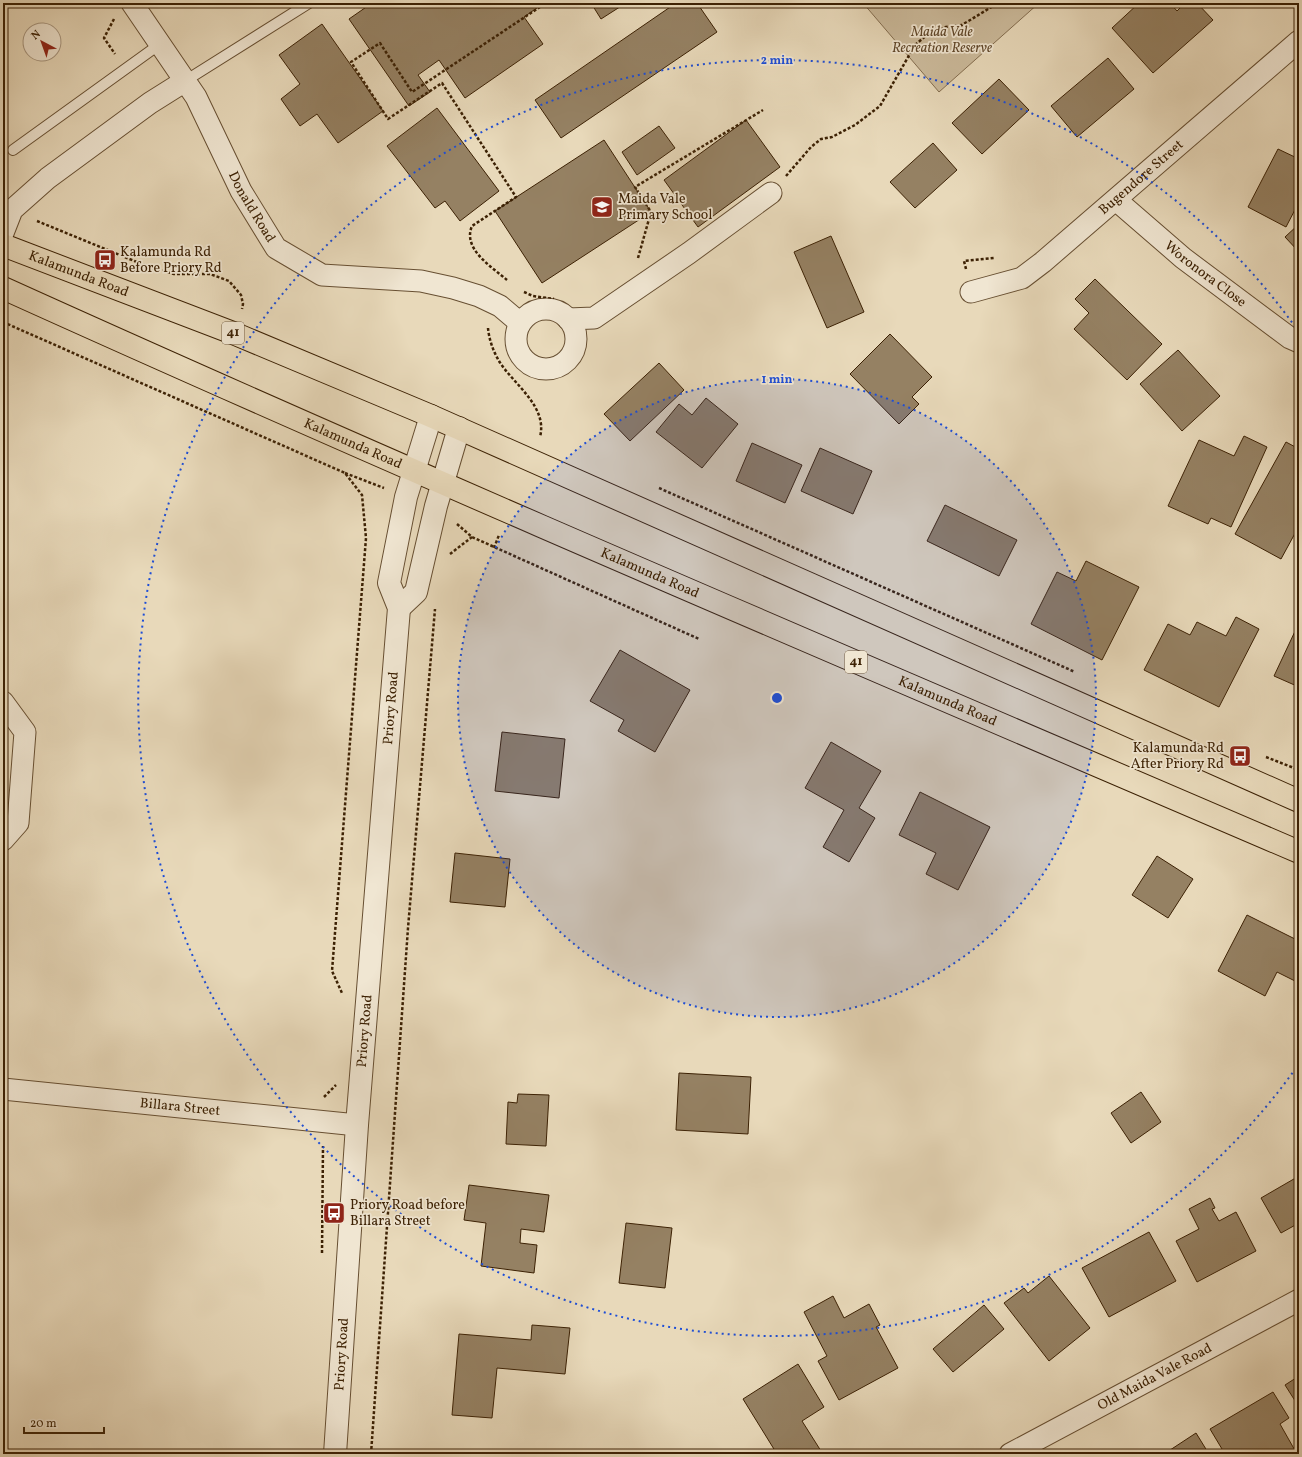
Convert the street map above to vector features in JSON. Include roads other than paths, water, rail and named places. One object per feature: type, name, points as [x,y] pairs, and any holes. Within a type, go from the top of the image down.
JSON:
[{"type":"main road","name":"Kalamunda Road","points":[[3,245],[233,333],[459,428],[1299,801]]},
{"type":"main road","name":"Kalamunda Road","points":[[3,288],[214,384],[1299,852]]},
{"type":"street","name":"Donald Road","points":[[132,3],[196,97],[241,191],[276,248],[322,275],[421,281],[453,288],[479,296],[500,306],[520,323]]},
{"type":"street","name":"Bugendore Street","points":[[971,292],[1022,278],[1043,262],[1299,41]]},
{"type":"street","points":[[3,234],[12,210],[48,178],[150,103],[185,81]]},
{"type":"street","points":[[568,319],[594,318],[689,254],[771,193]]},
{"type":"street","name":"Woronora Close","points":[[1116,200],[1183,258],[1290,338],[1299,342]]},
{"type":"street","points":[[544,309],[561,313],[568,319],[572,324],[576,337],[574,351],[567,362],[555,369],[548,370],[541,370],[528,365],[516,349],[515,335],[520,323],[526,315],[544,309]]},
{"type":"street","name":"Priory Road","points":[[335,1454],[357,1125],[399,608],[389,583],[406,497],[431,416]]},
{"type":"street","points":[[399,608],[416,592],[442,483],[459,428]]},
{"type":"street","points":[[3,702],[25,732],[18,823],[3,840]]},
{"type":"street","name":"Billara Street","points":[[3,1089],[357,1125]]},
{"type":"street","name":"Old Maida Vale Road","points":[[1010,1454],[1299,1300]]},
{"type":"lane","points":[[185,81],[309,3]]},
{"type":"lane","points":[[13,150],[160,44]]},
{"type":"place","name":"Maida Vale Primary School","points":[[602,207]]},
{"type":"place","name":"Kalamunda Rd Before Priory Rd","points":[[105,260]]},
{"type":"place","name":"Kalamunda Rd After Priory Rd","points":[[1240,756]]},
{"type":"place","name":"Priory Road before Billara Street","points":[[334,1213]]},
{"type":"park label","name":"Maida Vale Recreation Reserve","points":[[942,40]]}]
